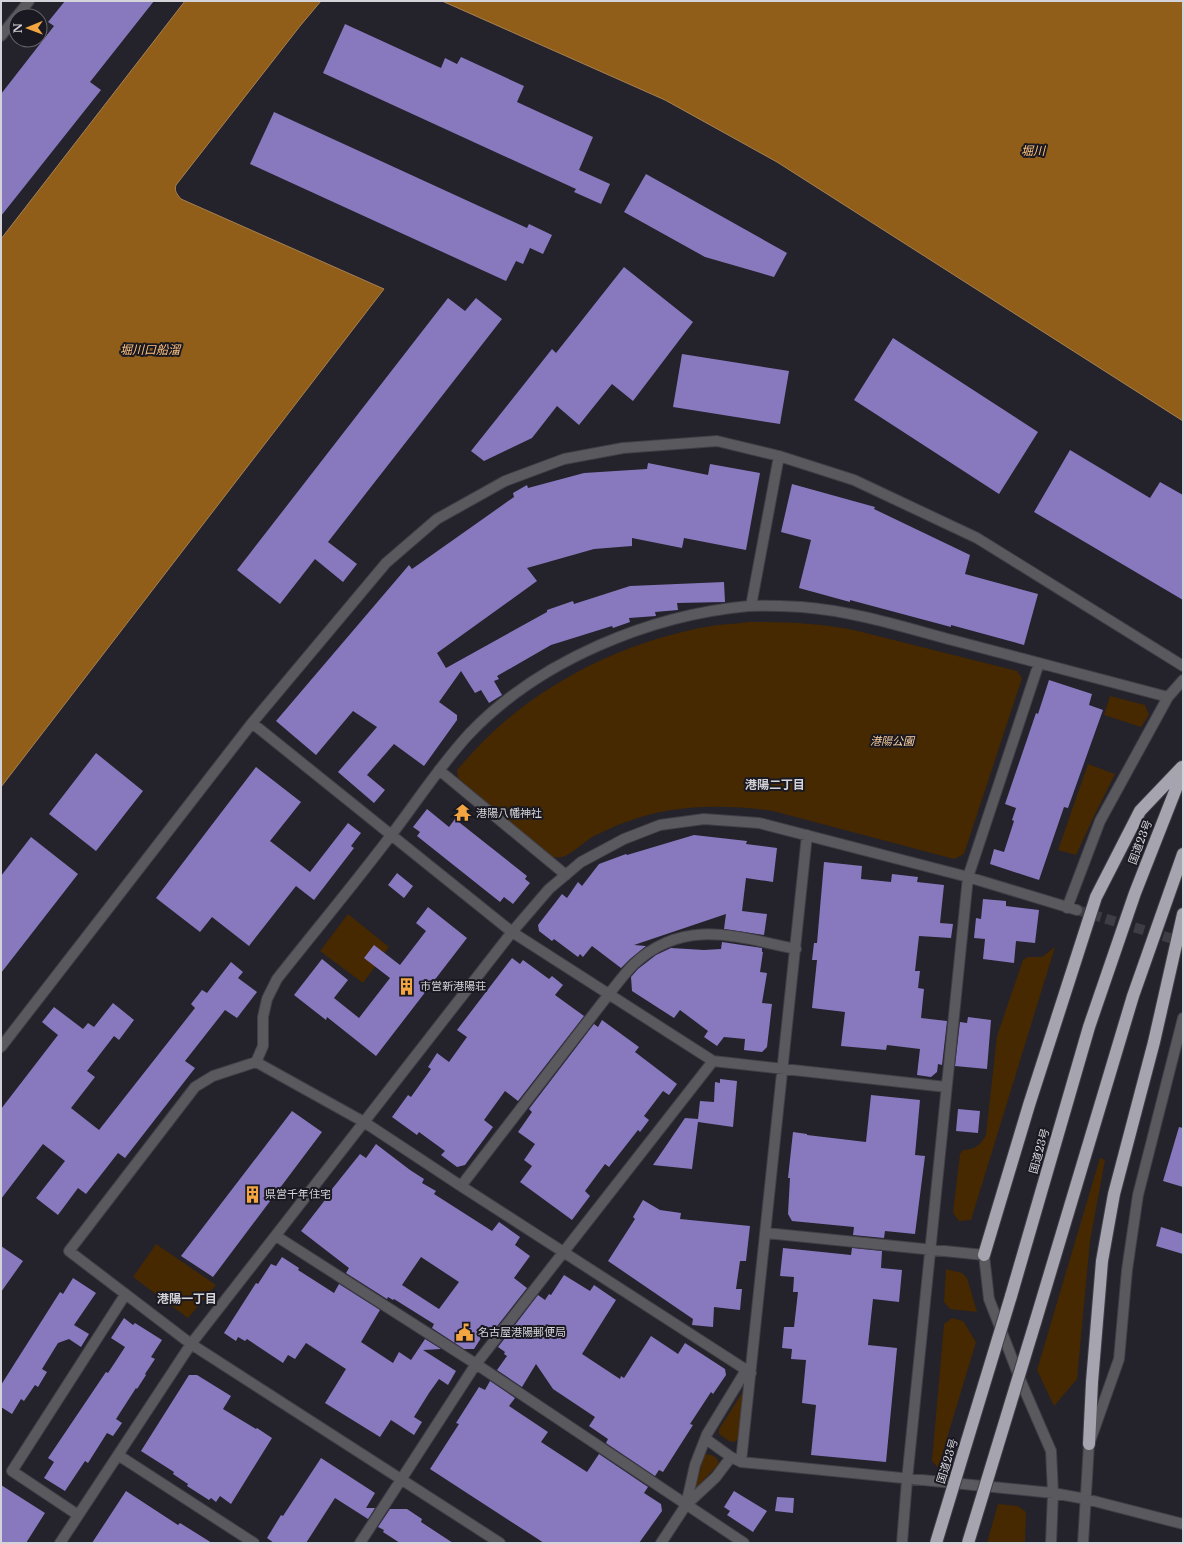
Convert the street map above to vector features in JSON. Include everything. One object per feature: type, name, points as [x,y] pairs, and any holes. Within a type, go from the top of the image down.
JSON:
[{"type":"highway","points":[[984,1255],[1029,1105],[1096,896],[1140,812],[1183,765]]},
{"type":"highway","name":"国道23号","points":[[936,1543],[1011,1296],[1089,1026],[1135,893],[1183,771]]},
{"type":"highway","points":[[968,1543],[1132,996],[1183,854]]},
{"type":"highway","points":[[1089,1444],[1092,1382],[1102,1260],[1114,1194],[1154,1042],[1183,914]]},
{"type":"street","points":[[1,36],[8,28]]},
{"type":"street","points":[[1,1047],[252,723],[386,563],[437,519],[505,481],[564,459],[623,448],[717,441],[779,456],[854,480],[977,538],[1183,666]]},
{"type":"street","points":[[751,606],[779,456]]},
{"type":"street","points":[[256,1062],[263,1046],[263,1017],[267,999],[277,979],[392,835],[439,770],[471,732],[522,689],[551,670],[588,650],[630,632],[672,620],[751,606],[804,607],[859,615],[1168,697]]},
{"type":"street","points":[[902,1543],[907,1480],[968,877],[1038,663]]},
{"type":"street","points":[[60,1543],[190,1344],[276,1236],[512,932],[549,888],[581,862],[624,839],[660,825],[704,819],[759,823],[968,877],[1072,909],[1100,822],[1168,697],[1183,680]]},
{"type":"street","points":[[252,723],[512,932],[712,1061],[946,1088]]},
{"type":"street","points":[[439,770],[566,875]]},
{"type":"street","points":[[741,1462],[748,1371],[766,1233],[807,835]]},
{"type":"street","points":[[460,1186],[609,994],[634,964],[650,952],[673,940],[701,934],[725,934],[796,949]]},
{"type":"street","points":[[1083,1543],[1089,1444],[1119,1359],[1127,1270],[1138,1195],[1183,1018]]},
{"type":"street","points":[[360,1543],[476,1364],[712,1061]]},
{"type":"street","points":[[500,1543],[190,1344],[69,1251],[195,1087],[213,1076],[256,1062],[364,1122],[460,1186],[748,1371]]},
{"type":"street","points":[[766,1233],[984,1255],[989,1299],[1022,1384],[1051,1450],[1053,1493],[1051,1543]]},
{"type":"street","points":[[276,1236],[476,1364],[744,1543]]},
{"type":"street","points":[[78,1515],[12,1471],[125,1295]]},
{"type":"street","points":[[686,1505],[696,1465],[706,1439],[748,1371]]},
{"type":"street","points":[[706,1439],[731,1457],[741,1462],[907,1480],[1053,1493],[1086,1499],[1183,1524]]},
{"type":"street","points":[[118,1455],[254,1543]]},
{"type":"street","points":[[661,1543],[686,1505],[716,1477],[731,1457]]},
{"type":"green space","name":"港陽公園","points":[[748,622],[776,622],[844,628],[1017,671],[1022,678],[964,854],[954,859],[773,811],[736,807],[699,807],[662,812],[617,825],[592,837],[566,856],[552,857],[458,778],[457,770],[498,727],[527,704],[575,673],[601,660],[655,639],[711,626]]},
{"type":"green space","points":[[1110,696],[1145,705],[1149,715],[1141,727],[1104,715]]},
{"type":"green space","points":[[1088,764],[1115,774],[1076,855],[1058,850]]},
{"type":"green space","points":[[348,914],[389,947],[363,983],[320,951]]},
{"type":"green space","points":[[1055,947],[971,1220],[959,1221],[953,1213],[960,1154],[963,1150],[971,1149],[977,1146],[982,1142],[986,1135],[997,1036],[1023,960],[1028,957],[1042,957]]},
{"type":"green space","points":[[1100,1158],[1105,1160],[1090,1241],[1077,1379],[1054,1406],[1037,1370]]},
{"type":"green space","points":[[156,1244],[216,1285],[188,1318],[133,1277]]},
{"type":"green space","points":[[946,1269],[962,1273],[967,1278],[977,1312],[950,1309],[944,1302]]},
{"type":"green space","points":[[952,1318],[963,1321],[976,1342],[938,1468],[932,1461],[944,1324]]},
{"type":"green space","points":[[744,1390],[738,1439],[734,1442],[729,1441],[719,1434],[719,1429]]},
{"type":"green space","points":[[703,1455],[714,1456],[719,1464],[692,1492],[701,1468]]},
{"type":"green space","points":[[998,1504],[1018,1506],[1026,1512],[1025,1543],[987,1543]]},
{"type":"water","name":"堀川口船溜","points":[[185,1],[321,1],[176,185],[175,189],[177,194],[181,199],[384,289],[1,787],[1,239]]},
{"type":"water","name":"堀川","points":[[442,1],[1183,1],[1183,421],[777,162],[665,100]]},
{"type":"building","points":[[65,1],[154,1],[90,82],[101,90],[1,216],[1,94],[37,48],[48,48],[48,34],[54,26],[48,22]]},
{"type":"building","points":[[345,24],[441,68],[445,58],[457,64],[461,57],[524,86],[517,102],[593,137],[579,170],[610,184],[601,204],[574,192],[576,189],[323,73]]},
{"type":"building","points":[[274,112],[527,228],[529,224],[552,235],[543,254],[530,248],[523,264],[516,261],[506,281],[250,164]]},
{"type":"building","points":[[646,174],[787,253],[774,277],[705,257],[624,212]]},
{"type":"building","points":[[624,267],[693,322],[633,401],[612,384],[579,425],[557,406],[532,438],[484,461],[471,451],[552,349],[556,353]]},
{"type":"building","points":[[448,298],[465,311],[476,298],[502,319],[328,542],[357,564],[343,582],[315,559],[280,604],[237,570]]},
{"type":"building","points":[[893,338],[1038,432],[999,494],[854,400]]},
{"type":"building","points":[[682,354],[789,371],[780,424],[673,407]]},
{"type":"building","points":[[1070,450],[1150,498],[1160,482],[1183,495],[1183,600],[1034,512]]},
{"type":"building","points":[[648,463],[708,475],[710,464],[760,473],[746,550],[684,538],[682,548],[632,538],[632,546],[594,549],[527,568],[537,581],[437,653],[446,668],[547,612],[547,610],[573,601],[574,604],[630,586],[724,582],[725,602],[677,603],[678,610],[655,612],[656,616],[629,618],[630,622],[613,628],[612,626],[551,645],[497,676],[499,679],[494,681],[502,695],[489,703],[481,690],[475,693],[461,671],[439,702],[457,715],[457,720],[424,766],[394,744],[367,775],[385,790],[374,803],[338,772],[377,727],[353,711],[316,755],[276,721],[409,565],[412,569],[514,497],[513,493],[527,485],[528,488],[584,473],[647,469]]},
{"type":"building","points":[[792,484],[875,507],[874,509],[970,555],[965,574],[1038,594],[1024,645],[951,625],[951,627],[799,588],[811,540],[781,532]]},
{"type":"building","points":[[1049,680],[1092,694],[1089,705],[1103,710],[1068,808],[1064,807],[1039,880],[990,864],[994,849],[1004,852],[1014,821],[1012,820],[1016,808],[1005,804],[1036,713],[1038,714]]},
{"type":"building","points":[[96,753],[143,791],[96,851],[49,814]]},
{"type":"building","points":[[256,767],[301,802],[270,841],[310,872],[348,823],[361,833],[351,846],[354,848],[314,900],[296,886],[249,946],[212,917],[200,932],[156,898]]},
{"type":"building","points":[[427,809],[449,827],[455,819],[527,876],[525,879],[530,883],[513,904],[504,897],[500,902],[417,836],[420,832],[413,827]]},
{"type":"building","points":[[694,835],[747,841],[746,844],[777,848],[773,882],[746,878],[742,911],[767,914],[764,935],[724,929],[726,914],[634,945],[646,946],[621,968],[592,946],[583,957],[580,954],[578,957],[554,939],[552,941],[539,931],[538,925],[562,894],[567,898],[578,882],[582,886],[599,864],[626,854],[627,855]]},
{"type":"building","points":[[31,837],[78,874],[1,973],[1,876]]},
{"type":"building","points":[[824,862],[862,866],[861,879],[891,882],[892,874],[918,877],[917,882],[944,885],[940,923],[953,924],[951,938],[919,936],[915,971],[920,971],[918,988],[924,989],[921,1018],[947,1021],[942,1065],[938,1064],[937,1072],[931,1077],[917,1075],[920,1049],[887,1045],[886,1050],[841,1046],[845,1012],[812,1008],[817,960],[812,960],[814,943],[817,943]]},
{"type":"building","points":[[397,873],[413,886],[404,898],[388,885]]},
{"type":"building","points":[[983,899],[1006,901],[1006,906],[1039,910],[1035,943],[1016,941],[1014,963],[983,959],[985,939],[974,938],[976,918],[981,919]]},
{"type":"building","name":"市営新港陽荘","points":[[428,907],[467,938],[376,1056],[327,1017],[326,1020],[294,995],[322,959],[348,980],[334,998],[359,1018],[390,978],[364,958],[374,945],[400,965],[426,931],[416,923]]},
{"type":"building","points":[[722,942],[762,948],[763,952],[760,972],[767,973],[762,1003],[772,1004],[767,1047],[762,1052],[744,1050],[745,1039],[724,1037],[717,1046],[704,1037],[708,1031],[680,1010],[674,1018],[632,991],[631,977],[638,969],[656,955],[671,948],[704,950],[721,949]]},
{"type":"building","points":[[512,958],[520,964],[523,960],[549,979],[552,976],[563,985],[555,995],[584,1016],[518,1101],[505,1091],[484,1120],[493,1127],[465,1165],[457,1167],[441,1155],[445,1151],[419,1132],[417,1135],[392,1117],[408,1095],[411,1097],[431,1069],[428,1067],[437,1053],[449,1062],[467,1037],[457,1030]]},
{"type":"building","points":[[231,962],[243,972],[238,978],[257,992],[237,1018],[225,1010],[185,1061],[195,1068],[125,1158],[118,1153],[86,1194],[78,1188],[58,1215],[36,1198],[65,1161],[43,1144],[1,1199],[1,1109],[58,1035],[42,1022],[54,1007],[83,1029],[88,1023],[94,1027],[113,1003],[134,1020],[119,1040],[114,1036],[87,1071],[95,1077],[71,1108],[99,1130],[195,1008],[191,1004],[202,990],[207,993]]},
{"type":"building","points":[[968,1017],[991,1020],[987,1069],[955,1066],[960,1022],[967,1023]]},
{"type":"building","points":[[602,1020],[639,1047],[635,1052],[677,1084],[669,1095],[663,1091],[644,1116],[649,1120],[640,1132],[638,1130],[609,1167],[605,1164],[585,1191],[590,1196],[572,1220],[520,1182],[532,1166],[524,1160],[535,1144],[518,1132],[532,1112],[529,1109],[594,1024],[598,1027]]},
{"type":"building","points":[[720,1079],[737,1081],[733,1127],[698,1122],[692,1169],[653,1165],[685,1118],[698,1119],[700,1101],[714,1102],[715,1082],[720,1083]]},
{"type":"building","points":[[871,1095],[920,1100],[915,1155],[925,1156],[915,1234],[885,1231],[884,1238],[853,1235],[854,1227],[792,1221],[788,1214],[790,1178],[788,1178],[793,1132],[866,1142]]},
{"type":"building","points":[[958,1109],[980,1111],[978,1133],[956,1131]]},
{"type":"building","name":"県営千年住宅","points":[[292,1111],[322,1132],[213,1277],[181,1256]]},
{"type":"building","points":[[1179,1127],[1183,1128],[1183,1187],[1163,1181]]},
{"type":"building","points":[[376,1144],[424,1179],[422,1183],[436,1191],[434,1194],[492,1231],[499,1222],[520,1237],[515,1245],[530,1256],[514,1278],[527,1288],[487,1339],[483,1335],[474,1349],[464,1349],[432,1328],[434,1324],[394,1299],[393,1300],[388,1297],[387,1299],[346,1273],[349,1268],[301,1231],[325,1200],[324,1199],[360,1154],[366,1158]],"holes":[[[421,1257],[459,1282],[439,1309],[402,1285]]]},
{"type":"building","points":[[643,1200],[660,1210],[681,1213],[680,1219],[750,1226],[746,1261],[740,1261],[736,1289],[742,1289],[740,1310],[714,1307],[713,1327],[692,1325],[693,1319],[608,1261],[635,1219],[633,1217]]},
{"type":"building","points":[[1161,1227],[1183,1234],[1183,1254],[1156,1246]]},
{"type":"building","points":[[1,1246],[23,1261],[1,1292]]},
{"type":"building","points":[[783,1248],[851,1255],[852,1248],[882,1251],[881,1268],[902,1270],[899,1302],[873,1299],[868,1345],[897,1348],[886,1462],[811,1455],[816,1405],[802,1403],[806,1360],[791,1359],[792,1349],[782,1348],[784,1327],[794,1327],[798,1292],[793,1292],[794,1277],[780,1276]]},
{"type":"building","points":[[282,1257],[299,1268],[298,1270],[334,1293],[339,1284],[380,1310],[361,1342],[393,1363],[399,1352],[411,1360],[425,1339],[441,1349],[423,1350],[456,1371],[448,1385],[439,1379],[429,1393],[414,1417],[422,1422],[414,1435],[391,1420],[380,1437],[325,1403],[346,1369],[306,1343],[295,1359],[288,1355],[283,1363],[247,1339],[245,1341],[238,1337],[236,1341],[224,1333],[256,1283],[258,1284],[271,1264],[276,1266]]},
{"type":"building","points":[[564,1275],[590,1291],[594,1285],[616,1300],[582,1354],[620,1379],[621,1376],[624,1378],[651,1336],[678,1354],[685,1343],[725,1369],[726,1375],[713,1394],[711,1392],[690,1424],[693,1425],[663,1472],[659,1470],[655,1476],[606,1443],[608,1439],[589,1426],[595,1417],[553,1389],[536,1364],[522,1387],[497,1370],[507,1356],[504,1354],[505,1352],[498,1347],[538,1295],[545,1300],[549,1294],[551,1295]]},
{"type":"building","points":[[73,1278],[96,1293],[74,1325],[89,1334],[81,1347],[69,1339],[58,1343],[42,1369],[47,1372],[38,1387],[35,1385],[24,1401],[21,1399],[12,1414],[1,1407],[1,1385],[60,1292],[63,1294]]},
{"type":"building","points":[[124,1318],[133,1325],[135,1323],[162,1340],[151,1357],[155,1359],[145,1374],[146,1375],[116,1419],[122,1423],[113,1436],[107,1433],[88,1463],[85,1461],[65,1491],[44,1478],[54,1462],[48,1458],[106,1372],[108,1373],[125,1347],[111,1338]]},
{"type":"building","points":[[189,1375],[197,1375],[231,1396],[223,1409],[272,1438],[231,1504],[220,1496],[216,1502],[211,1498],[209,1500],[187,1486],[188,1484],[173,1474],[174,1472],[141,1451]]},
{"type":"building","points":[[490,1381],[515,1398],[509,1406],[548,1432],[541,1442],[587,1472],[599,1454],[648,1487],[644,1493],[661,1504],[662,1511],[639,1543],[544,1543],[430,1469],[459,1424],[456,1423],[479,1387],[485,1390]]},
{"type":"building","points":[[321,1458],[375,1493],[366,1508],[375,1508],[368,1519],[335,1498],[306,1543],[274,1543],[267,1538],[281,1515],[283,1516]]},
{"type":"building","points":[[1,1485],[45,1513],[26,1543],[1,1543]]},
{"type":"building","points":[[126,1491],[178,1525],[180,1523],[212,1543],[92,1543]]},
{"type":"building","points":[[734,1491],[767,1511],[753,1532],[727,1515],[730,1511],[724,1507]]},
{"type":"building","points":[[777,1497],[794,1498],[793,1513],[775,1511]]},
{"type":"building","points":[[390,1509],[407,1509],[422,1519],[421,1522],[453,1543],[400,1543],[378,1527]]},
{"type":"tunnel","points":[[1077,910],[1183,942]]},
{"type":"place","name":"港陽八幡神社","points":[[463,813]]},
{"type":"place","name":"市営新港陽荘","points":[[407,986]]},
{"type":"place","name":"県営千年住宅","points":[[252,1194]]},
{"type":"place","name":"名古屋港陽郵便局","points":[[465,1332]]},
{"type":"district","name":"港陽二丁目","points":[[775,784]]},
{"type":"district","name":"港陽一丁目","points":[[187,1298]]}]
